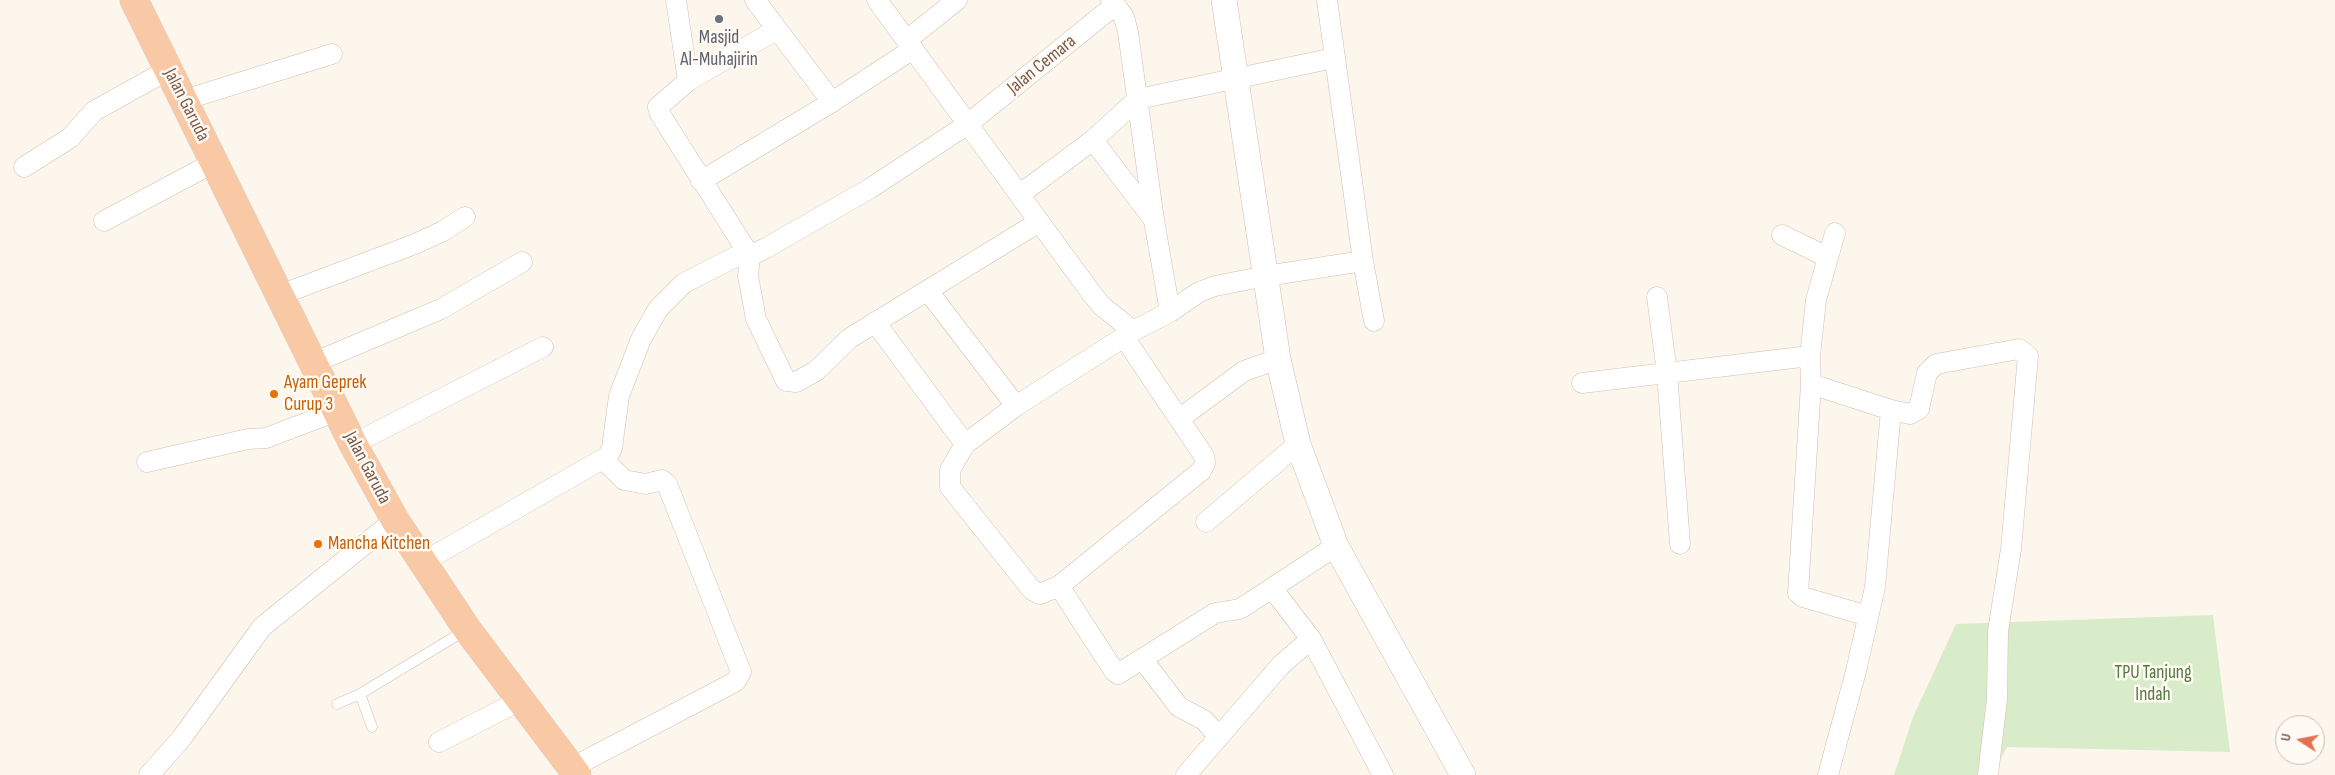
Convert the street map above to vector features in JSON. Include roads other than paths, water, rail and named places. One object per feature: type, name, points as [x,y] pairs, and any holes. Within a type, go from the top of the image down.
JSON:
[{"type":"highway","name":"Jalan Garuda","points":[[134,0],[353,444],[395,520],[467,629],[574,772]]},
{"type":"street","points":[[676,0],[688,81]]},
{"type":"street","points":[[755,0],[832,102]]},
{"type":"street","points":[[876,0],[1096,300],[1128,334],[1179,419],[1204,456],[1204,467],[1059,586],[1040,594],[1032,590],[950,487],[950,470],[965,444],[1016,406],[1128,334],[1170,312],[1206,289],[1266,276],[1363,261]]},
{"type":"street","points":[[701,181],[832,102],[910,45],[957,0]]},
{"type":"street","points":[[1224,0],[1278,359],[1298,444],[1336,546],[1463,775]]},
{"type":"street","points":[[1327,0],[1363,261],[1374,321]]},
{"type":"street","points":[[1113,2],[1126,23],[1154,220],[1170,312]]},
{"type":"street","name":"Jalan Cemara","points":[[604,460],[612,448],[614,419],[619,396],[641,339],[658,309],[684,282],[735,257],[750,256],[869,189],[968,124],[1113,2]]},
{"type":"street","points":[[776,30],[688,81],[662,101],[659,110],[701,181],[750,256],[748,276],[756,319],[784,378],[789,382],[796,382],[816,372],[840,345],[1039,222]]},
{"type":"street","points":[[184,100],[332,54]]},
{"type":"street","points":[[1019,195],[1093,140],[1138,99],[1334,58]]},
{"type":"street","points":[[24,167],[70,138],[94,111],[168,70]]},
{"type":"street","points":[[1093,140],[1154,220]]},
{"type":"street","points":[[104,221],[215,162]]},
{"type":"street","points":[[280,295],[415,244],[443,231],[465,217]]},
{"type":"street","points":[[1835,233],[1816,300],[1810,356],[1811,384],[1798,593],[1803,597],[1868,616]]},
{"type":"street","points":[[1782,235],[1827,257]]},
{"type":"street","points":[[313,363],[441,309],[522,262]]},
{"type":"street","points":[[928,291],[1016,406]]},
{"type":"street","points":[[1657,297],[1667,373],[1680,544]]},
{"type":"street","points":[[875,322],[965,444]]},
{"type":"street","points":[[353,444],[544,347]]},
{"type":"street","points":[[1811,384],[1891,410],[1910,414],[1919,409],[1927,373],[1936,364],[2019,349],[2028,356],[2011,549],[1998,631],[1996,699],[1988,775]]},
{"type":"street","points":[[1582,383],[1810,356]]},
{"type":"street","points":[[1179,419],[1244,371],[1278,359]]},
{"type":"street","points":[[1828,775],[1874,587],[1891,410]]},
{"type":"street","points":[[147,462],[248,438],[266,438],[337,411]]},
{"type":"street","points":[[1206,522],[1298,444]]},
{"type":"street","points":[[423,562],[604,460],[624,480],[646,484],[662,480],[667,484],[741,666],[741,672],[736,681],[731,684],[574,772]]},
{"type":"street","points":[[149,775],[181,739],[262,627],[395,520]]},
{"type":"street","points":[[1059,586],[1114,671],[1122,673],[1214,613],[1240,609],[1336,546]]},
{"type":"street","points":[[1272,588],[1311,639],[1380,773]]},
{"type":"street","points":[[1186,775],[1281,665],[1311,639]]},
{"type":"street","points":[[1143,660],[1179,707],[1204,720],[1220,736]]},
{"type":"street","points":[[439,742],[521,700]]},
{"type":"lane","points":[[337,704],[360,694],[467,629]]},
{"type":"lane","points":[[360,694],[372,727]]},
{"type":"place","name":"Masjid Al-Muhajirin","points":[[719,19]]},
{"type":"place","name":"Ayam Geprek Curup 3","points":[[274,394]]},
{"type":"place","name":"Mancha Kitchen","points":[[318,544]]},
{"type":"park label","name":"TPU Tanjung Indah","points":[[2153,684]]}]
